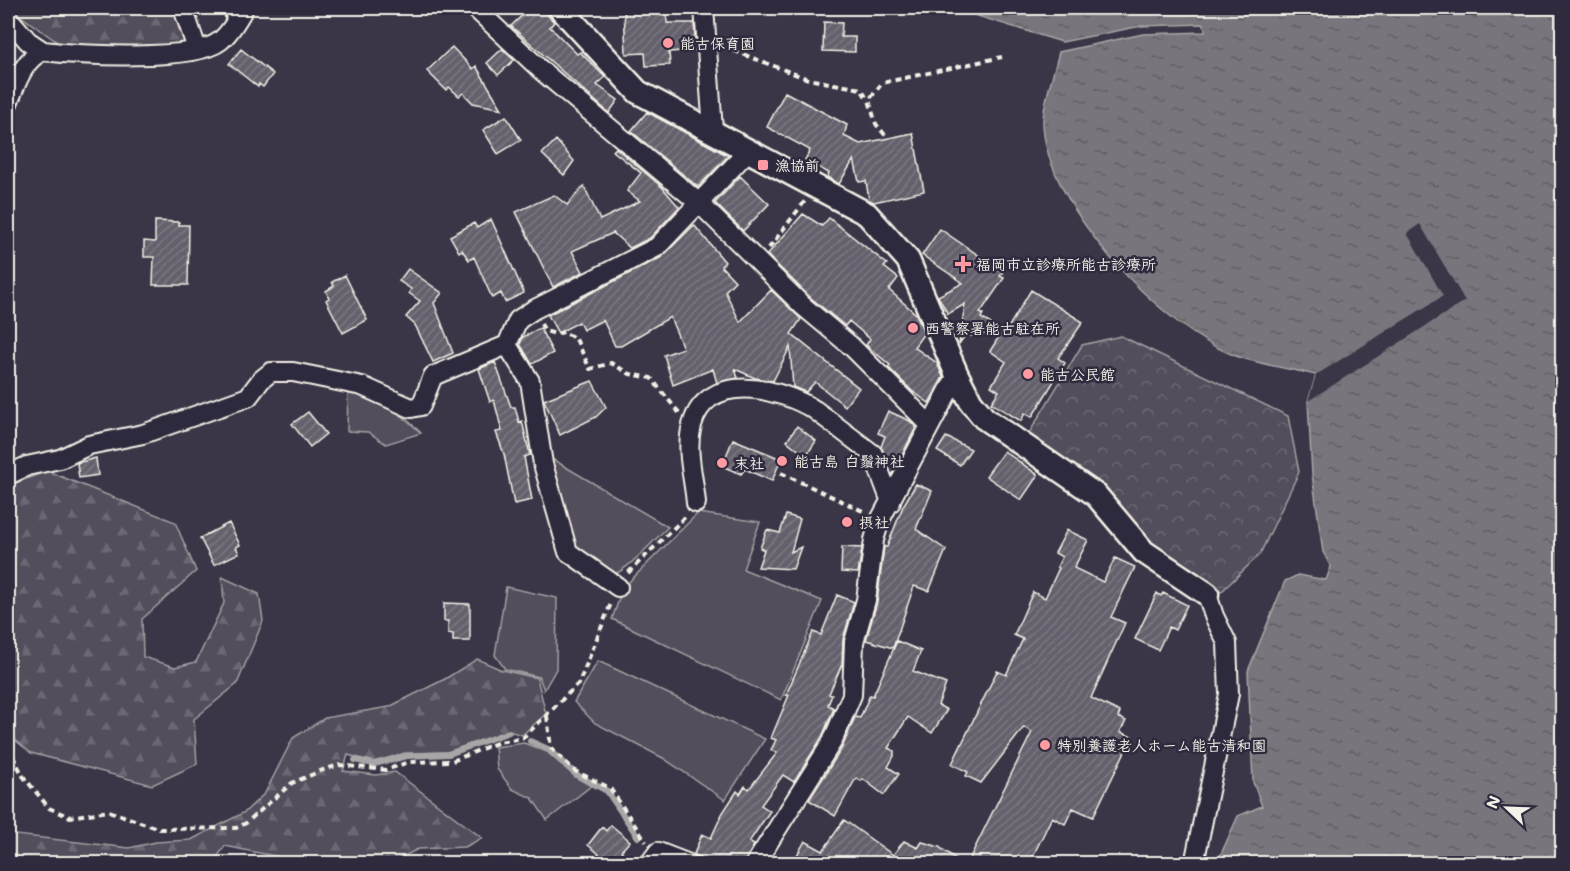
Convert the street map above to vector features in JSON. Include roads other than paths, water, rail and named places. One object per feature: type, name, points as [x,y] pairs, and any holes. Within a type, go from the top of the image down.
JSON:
[{"type":"street","points":[[183,8],[197,49]]},
{"type":"street","points":[[8,103],[27,63],[34,55],[43,51],[145,56],[197,49],[219,42],[231,29],[244,8]]},
{"type":"street","points":[[475,8],[542,71],[699,203],[803,306],[852,346],[929,424],[930,430],[880,520],[874,540],[866,600],[854,642],[852,695],[832,742],[755,864]]},
{"type":"street","points":[[560,8],[638,92],[867,214],[908,260],[957,375],[971,402],[984,418],[1096,495],[1144,552],[1208,594],[1214,616],[1227,643],[1229,694],[1194,864]]},
{"type":"street","points":[[704,8],[713,130]]},
{"type":"street","points":[[8,18],[28,41],[43,51]]},
{"type":"street","points":[[8,475],[27,466],[60,459],[89,445],[143,434],[248,398],[261,380],[271,372],[293,372],[362,386],[411,408],[421,406],[434,376],[507,345],[518,320],[533,310],[657,247],[748,151]]},
{"type":"street","points":[[507,345],[530,381],[543,464],[568,552],[618,587]]},
{"type":"street","points":[[929,424],[957,375]]},
{"type":"street","points":[[696,503],[690,465],[692,424],[711,397],[738,387],[751,387],[806,404],[873,454],[891,502]]},
{"type":"street","points":[[653,858],[689,864]]},
{"type":"lane","points":[[231,8],[231,29]]},
{"type":"water","points":[[952,8],[1562,8],[1562,863],[1217,863],[1238,816],[1262,806],[1253,782],[1248,671],[1285,581],[1298,575],[1326,580],[1331,567],[1323,552],[1312,474],[1308,401],[1316,375],[1236,356],[1207,342],[1175,320],[1112,260],[1085,226],[1064,190],[1049,155],[1043,116],[1059,52],[1143,34],[1205,32],[1204,24],[1141,26],[1062,42]]},
{"type":"waterway","points":[[355,760],[374,764],[407,756],[449,754],[509,732]]},
{"type":"waterway","points":[[530,741],[548,749],[577,775],[607,791],[638,837]]},
{"type":"place","name":"能古保育園","points":[[668,43]]},
{"type":"place","name":"漁協前","points":[[763,165]]},
{"type":"place","name":"福岡市立診療所能古診療所","points":[[963,264]]},
{"type":"place","name":"西警察署能古駐在所","points":[[913,328]]},
{"type":"place","name":"能古公民館","points":[[1028,374]]},
{"type":"place","name":"能古島 白鬚神社","points":[[782,461]]},
{"type":"place","name":"末社","points":[[722,463]]},
{"type":"place","name":"摂社","points":[[847,522]]},
{"type":"place","name":"特別養護老人ホーム能古清和園","points":[[1045,745]]}]
